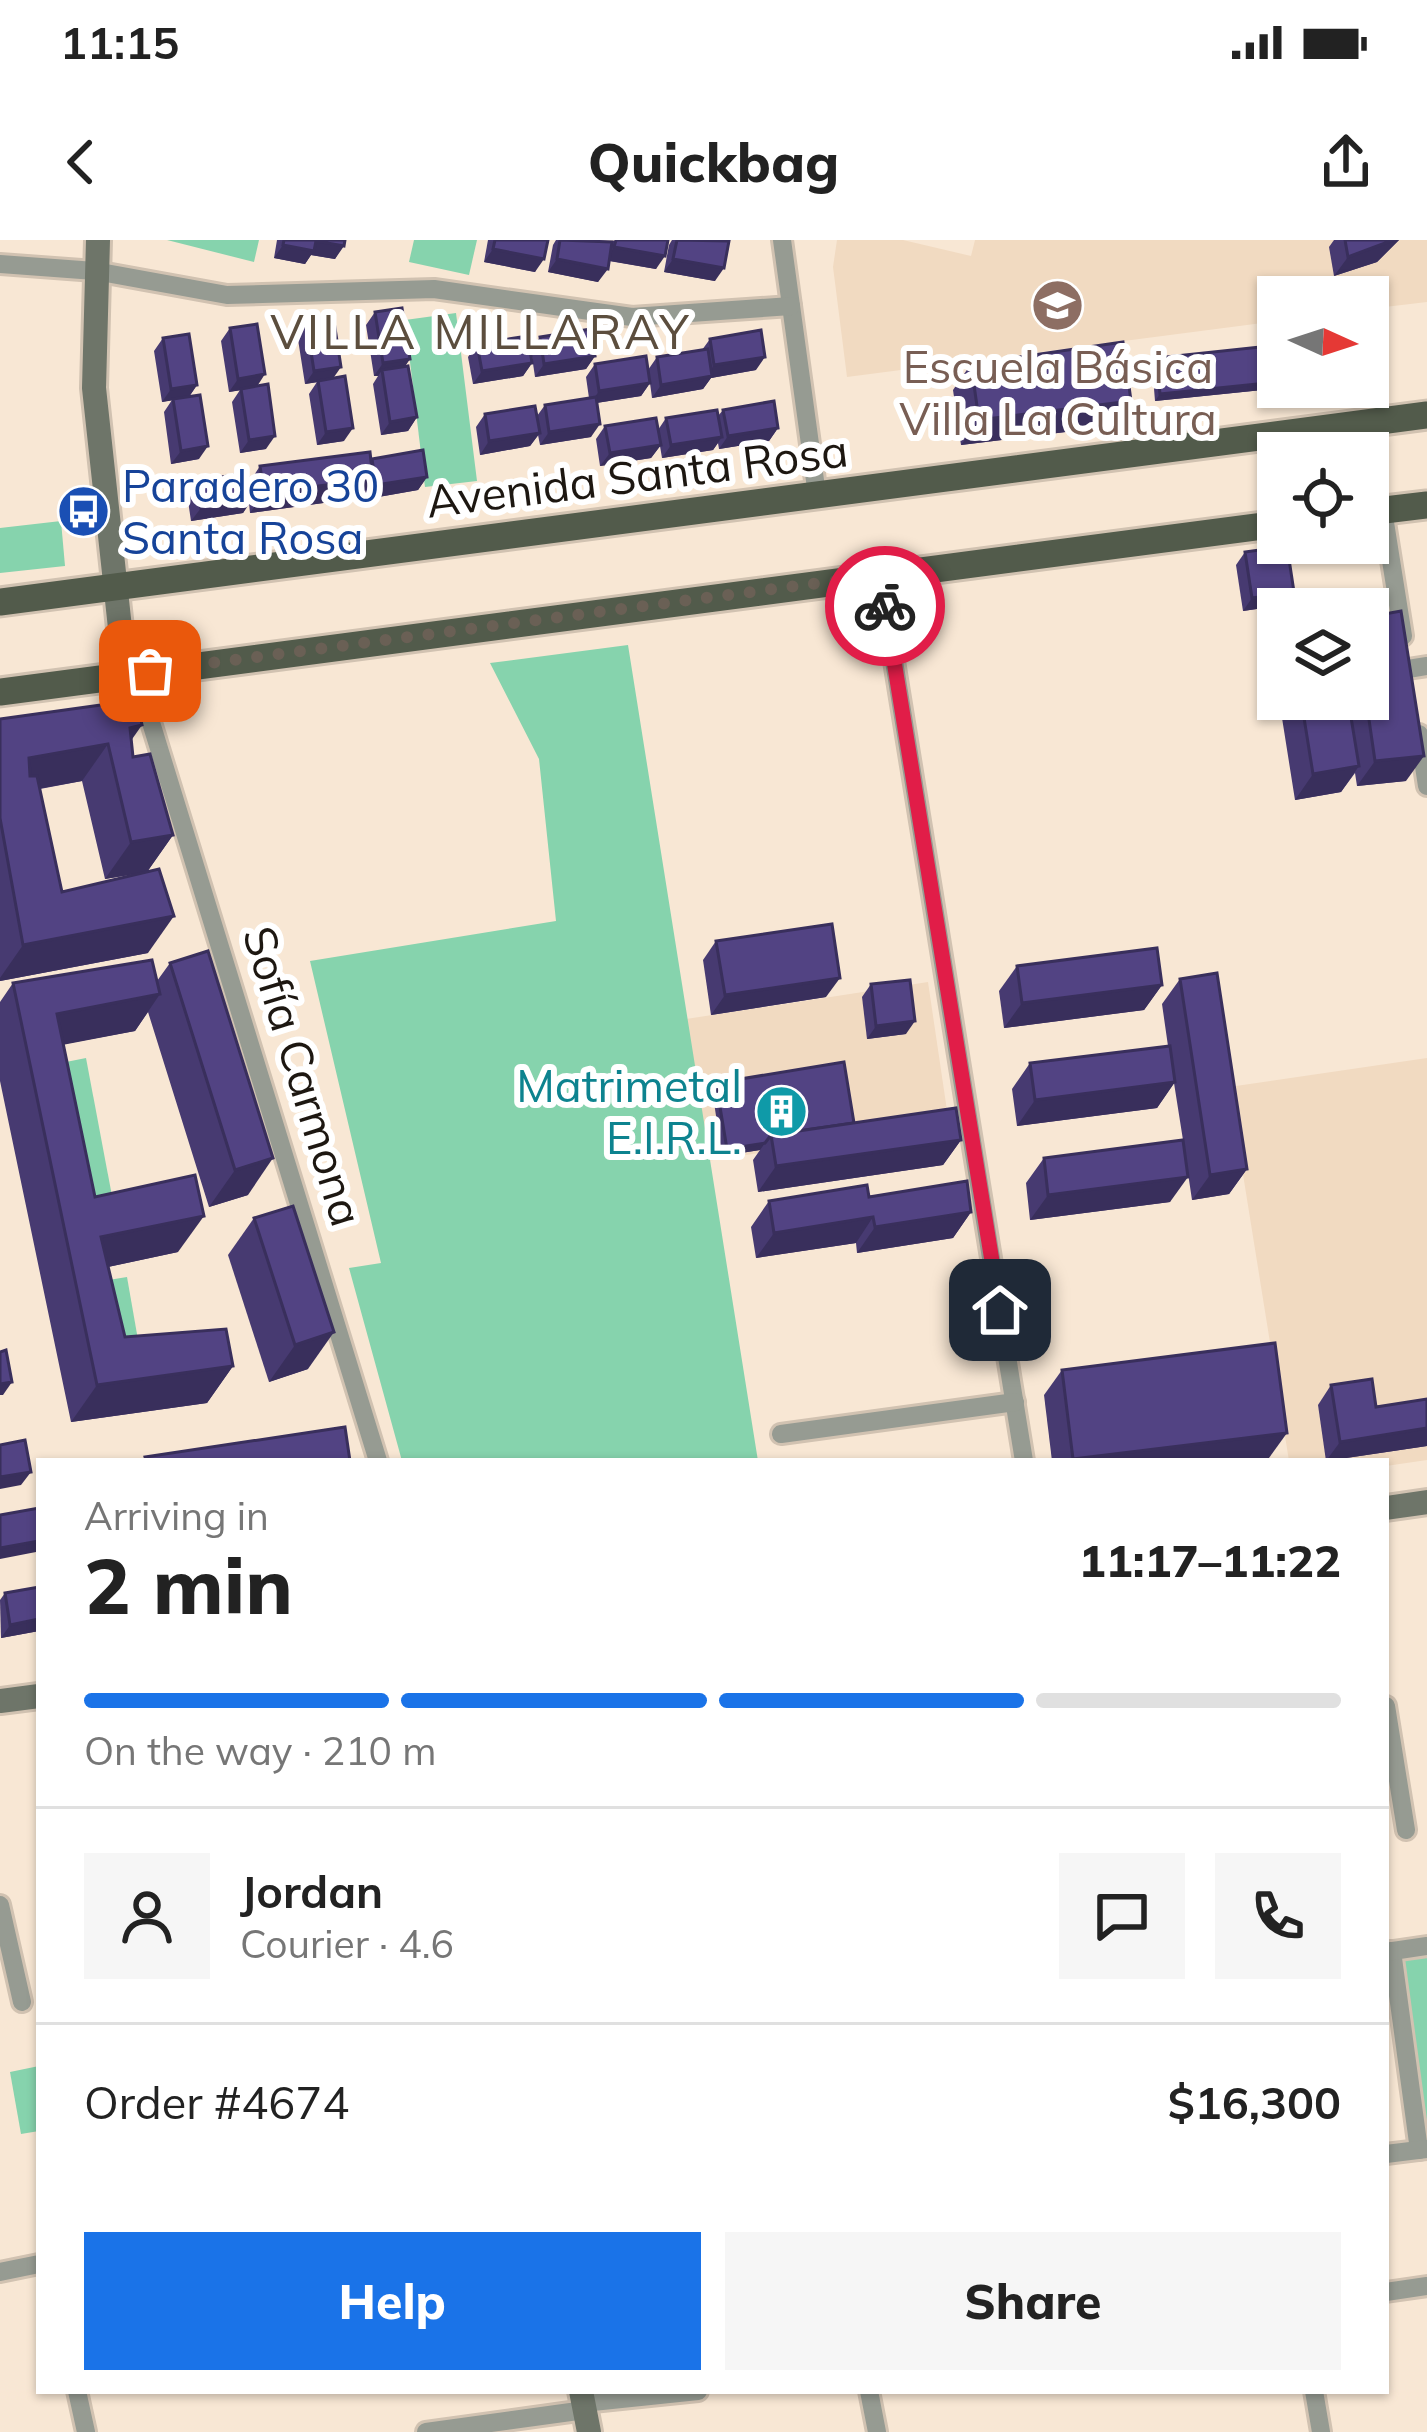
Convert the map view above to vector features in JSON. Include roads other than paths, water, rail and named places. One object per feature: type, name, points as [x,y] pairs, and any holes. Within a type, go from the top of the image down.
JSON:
[{"type":"main road","name":"Avenida Santa Rosa","points":[[0,602],[1427,415]]},
{"type":"main road","points":[[1389,509],[1427,505]]},
{"type":"main road","points":[[0,692],[1257,527]]},
{"type":"street","points":[[98,240],[94,388],[125,674]]},
{"type":"street","points":[[782,240],[817,495]]},
{"type":"street","points":[[0,264],[95,271],[227,296],[434,289],[632,317],[791,306]]},
{"type":"street","points":[[1388,564],[1415,682],[1427,786]]},
{"type":"street","points":[[880,575],[1024,1458]]},
{"type":"street","name":"Sofía Carmona","points":[[149,716],[377,1458]]},
{"type":"street","points":[[781,1434],[1015,1402]]},
{"type":"street","points":[[1389,1508],[1427,1502]]},
{"type":"street","points":[[0,1701],[36,1696]]},
{"type":"street","points":[[1389,1725],[1406,1830]]},
{"type":"street","points":[[0,1905],[22,2002]]},
{"type":"street","points":[[1389,2154],[1423,2149],[1389,1951],[1427,1946]]},
{"type":"street","points":[[0,2272],[36,2265]]},
{"type":"street","points":[[1389,2292],[1427,2286]]},
{"type":"street","points":[[78,2394],[86,2432]]},
{"type":"street","points":[[426,2432],[679,2394]]},
{"type":"street","points":[[870,2394],[877,2432]]},
{"type":"street","points":[[1315,2394],[1321,2432]]},
{"type":"place","name":"Escuela Básica Villa La Cultura","points":[[1058,306]]},
{"type":"place","name":"Paradero 30 Santa Rosa","points":[[83,512]]},
{"type":"place","name":"Matrimetal E.I.R.L.","points":[[781,1112]]},
{"type":"district","name":"VILLA MILLARAY","points":[[481,332]]}]
